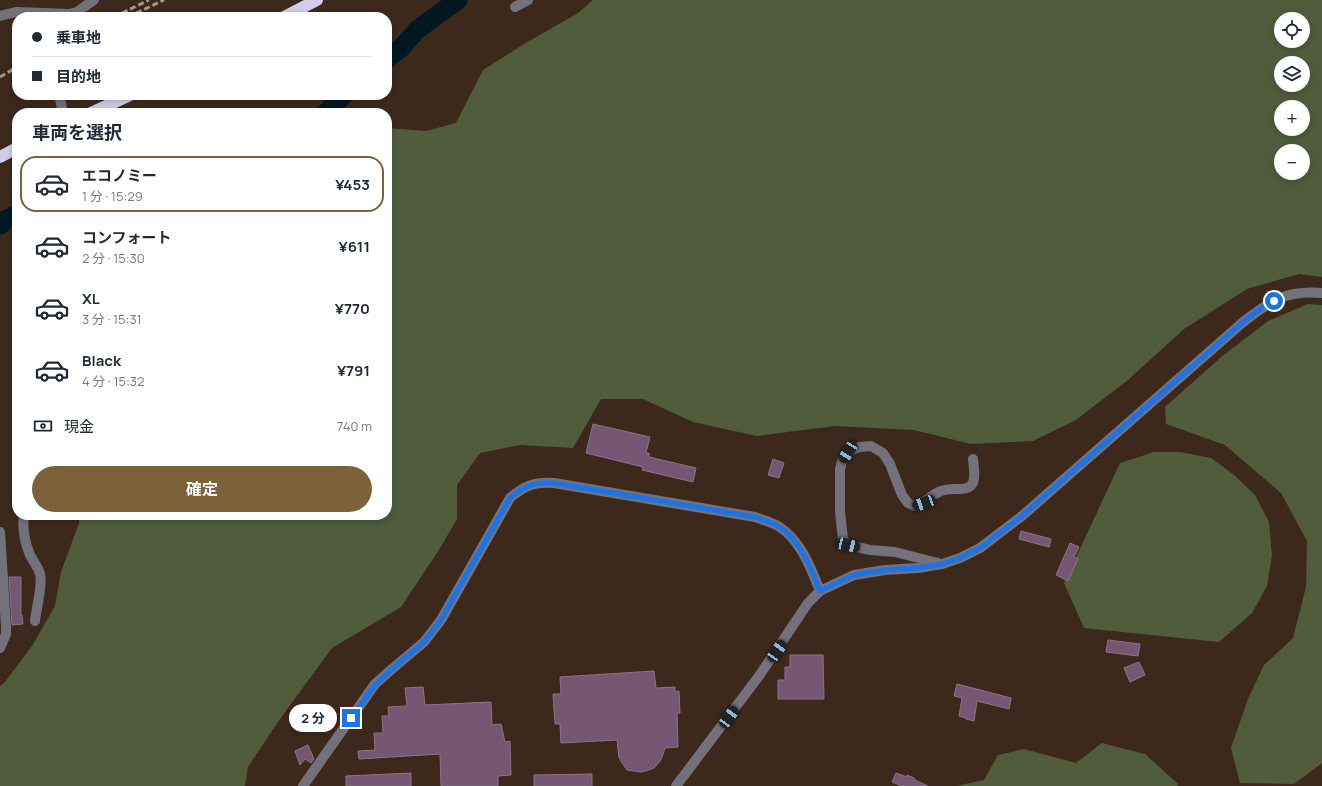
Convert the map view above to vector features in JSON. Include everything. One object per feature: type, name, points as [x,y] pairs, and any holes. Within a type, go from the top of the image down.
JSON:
[{"type":"highway","points":[[294,12],[317,0]]},
{"type":"highway","points":[[102,108],[119,100]]},
{"type":"highway","points":[[0,157],[12,151]]},
{"type":"street","points":[[77,12],[81,0]]},
{"type":"street","points":[[80,12],[94,0]]},
{"type":"street","points":[[515,7],[528,0]]},
{"type":"street","points":[[0,16],[12,13]]},
{"type":"street","points":[[676,786],[760,676],[808,603],[820,591],[854,575],[942,564],[960,558],[980,548],[1022,516],[1242,323],[1264,306],[1284,296],[1307,292],[1322,292]]},
{"type":"street","points":[[942,564],[895,552],[870,550],[848,545],[843,539],[840,523],[840,469],[842,461],[848,452],[860,447],[871,446],[883,453],[890,464],[902,496],[908,503],[915,506],[924,503],[942,490],[967,489],[971,487],[975,481],[973,459]]},
{"type":"street","points":[[303,786],[376,684],[424,642],[441,620],[510,498],[521,489],[542,482],[554,483],[755,517],[778,526],[789,535],[811,568],[820,591]]},
{"type":"street","points":[[23,520],[30,554],[40,574],[41,581],[35,621]]},
{"type":"street","points":[[0,532],[6,634],[0,648]]},
{"type":"green space","points":[[593,0],[1322,0],[1322,277],[1299,274],[1247,289],[1184,329],[1128,380],[1076,420],[1033,441],[971,444],[914,430],[835,426],[757,436],[693,422],[643,399],[601,399],[573,448],[520,445],[480,453],[457,485],[457,519],[439,550],[401,607],[332,648],[280,719],[248,767],[245,786],[0,786],[0,686],[5,682],[32,646],[55,606],[61,572],[79,520],[392,520],[392,128],[426,131],[456,123],[483,70],[524,44],[578,13]]},
{"type":"green space","points":[[1308,304],[1322,305],[1322,763],[1294,784],[1240,783],[1231,748],[1248,699],[1264,665],[1293,638],[1306,587],[1307,541],[1281,493],[1225,445],[1166,424],[1165,407],[1220,358],[1268,321]]},
{"type":"green space","points":[[1154,452],[1180,452],[1211,458],[1234,475],[1255,495],[1269,522],[1272,555],[1267,586],[1252,613],[1219,642],[1084,628],[1064,583],[1120,463]]},
{"type":"green space","points":[[1102,743],[1145,754],[1177,783],[1178,786],[956,786],[984,780],[998,755],[1024,749],[1076,763]]},
{"type":"building","points":[[593,424],[650,437],[646,453],[649,453],[649,457],[696,468],[693,482],[642,470],[643,467],[586,453]]},
{"type":"building","points":[[773,459],[784,463],[779,478],[768,475]]},
{"type":"building","points":[[1021,531],[1051,539],[1049,547],[1019,539]]},
{"type":"building","points":[[1070,543],[1079,547],[1074,557],[1078,559],[1068,581],[1056,575]]},
{"type":"building","points":[[9,577],[21,577],[21,615],[23,624],[12,625]]},
{"type":"building","points":[[1108,640],[1140,644],[1138,656],[1106,652]]},
{"type":"building","points":[[790,655],[823,655],[824,699],[778,699],[778,680],[785,680],[785,667],[790,667]]},
{"type":"building","points":[[1139,662],[1145,675],[1130,682],[1124,668]]},
{"type":"building","points":[[654,671],[656,688],[675,687],[675,692],[679,691],[680,713],[677,713],[678,747],[665,748],[661,760],[654,768],[641,772],[627,770],[619,758],[617,740],[561,743],[560,724],[555,724],[553,694],[561,694],[560,677]]},
{"type":"building","points":[[957,684],[1011,698],[1009,709],[977,701],[974,721],[959,716],[962,698],[954,696]]},
{"type":"building","points":[[423,687],[425,705],[491,702],[492,725],[501,724],[505,742],[510,741],[511,775],[498,776],[498,786],[441,786],[440,754],[359,759],[358,751],[375,750],[374,733],[383,733],[382,716],[389,716],[388,707],[407,706],[405,688]]},
{"type":"building","points":[[308,745],[314,759],[311,763],[305,759],[300,765],[295,751]]},
{"type":"building","points":[[411,773],[411,786],[346,786],[346,776]]},
{"type":"building","points":[[896,773],[907,777],[907,775],[928,786],[902,786],[892,782]]},
{"type":"building","points":[[592,774],[592,786],[534,786],[534,775]]},
{"type":"waterway","points":[[392,55],[401,48],[418,29],[458,0]]},
{"type":"waterway","points":[[331,108],[339,100]]},
{"type":"waterway","points":[[0,225],[12,216]]},
{"type":"railway","points":[[124,12],[149,0]]},
{"type":"railway","points":[[139,12],[164,0]]},
{"type":"railway","points":[[0,77],[12,70]]},
{"type":"route","points":[[351,718],[376,684],[424,642],[441,620],[510,498],[521,489],[542,482],[554,483],[755,517],[778,526],[789,535],[811,568],[820,591],[854,575],[942,564],[960,558],[980,548],[1022,516],[1242,323],[1264,306],[1274,301]]}]
